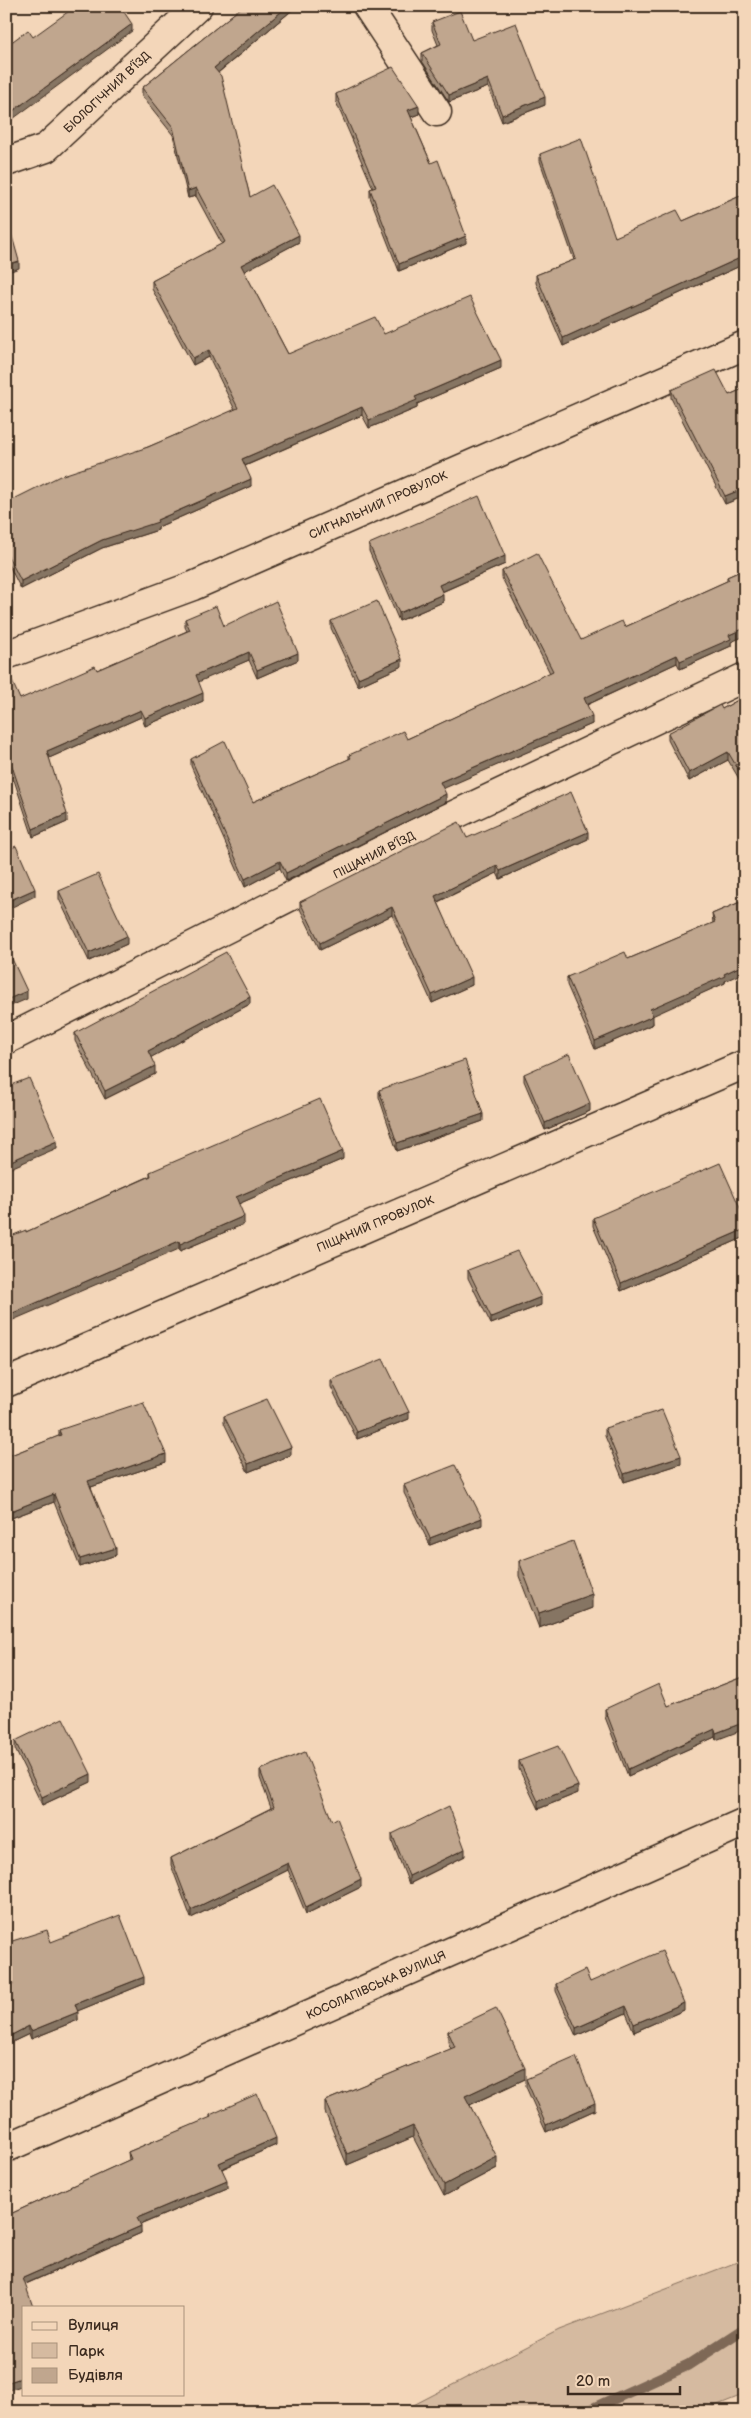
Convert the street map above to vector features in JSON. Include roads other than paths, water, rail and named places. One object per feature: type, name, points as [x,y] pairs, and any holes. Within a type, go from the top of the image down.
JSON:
[{"type":"street","name":"БІОЛОГІЧНИЙ В’ЇЗД","points":[[6,162],[46,148],[198,6]]},
{"type":"street","points":[[367,6],[437,112]]},
{"type":"street","name":"СИГНАЛЬНИЙ ПРОВУЛОК","points":[[6,654],[192,586],[745,345]]},
{"type":"street","name":"ПІЩАНИЙ В’ЇЗД","points":[[6,1040],[412,835],[745,677]]},
{"type":"street","name":"ПІЩАНИЙ ПРОВУЛОК","points":[[6,1383],[745,1064]]},
{"type":"street","name":"КОСОЛАПІВСЬКА ВУЛИЦЯ","points":[[6,2148],[745,1822]]},
{"type":"waterway","points":[[585,2412],[688,2365],[745,2328]]}]
